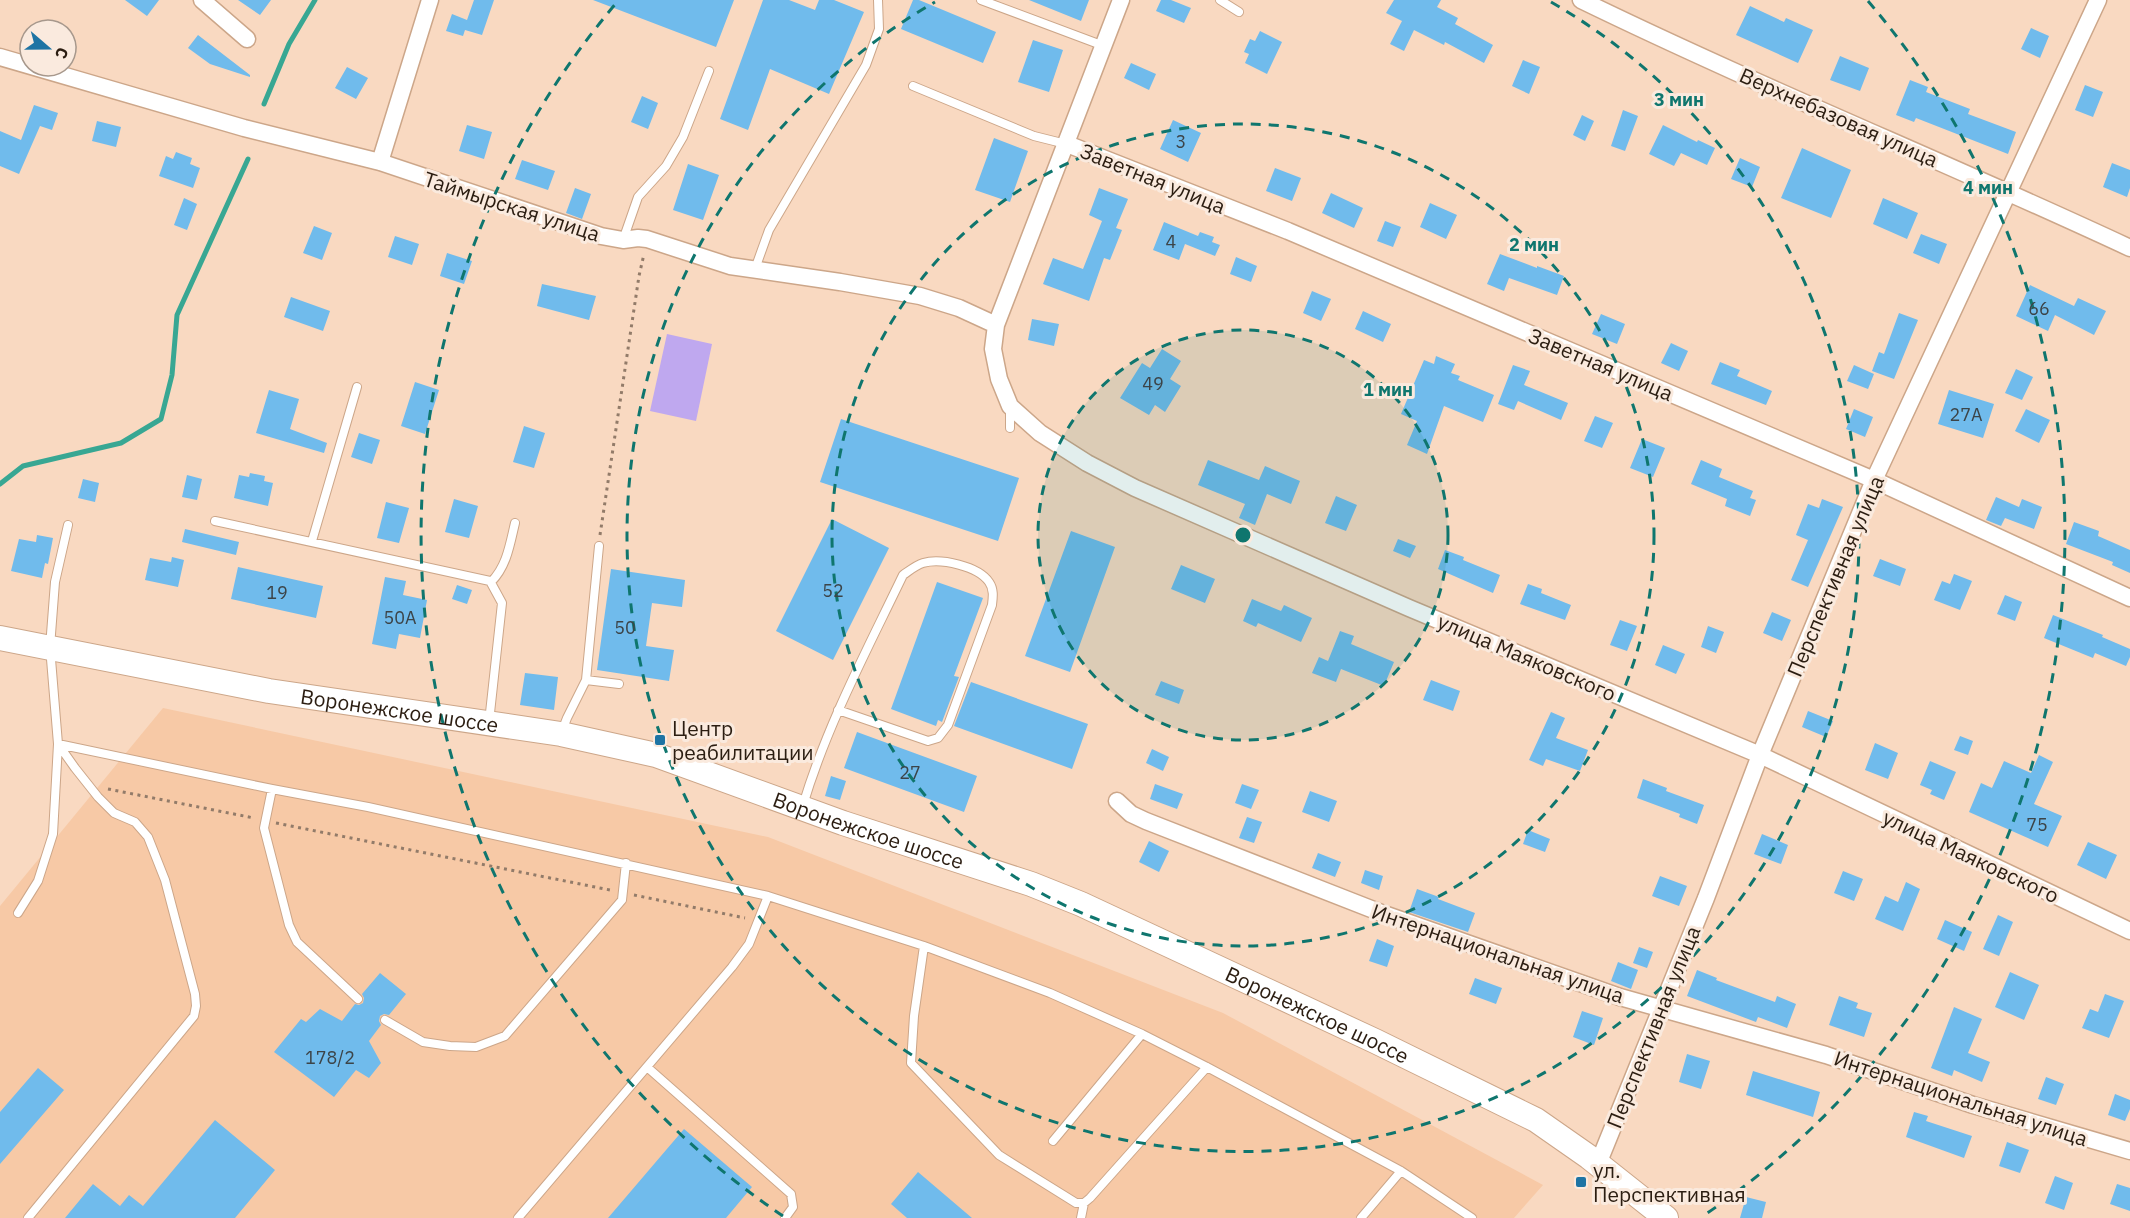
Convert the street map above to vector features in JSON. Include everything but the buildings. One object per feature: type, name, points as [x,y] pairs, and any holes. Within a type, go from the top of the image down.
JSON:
[{"type":"main road","name":"Воронежское шоссе","points":[[0,638],[269,691],[561,734],[656,755],[802,808],[1031,884],[1081,904],[1375,1041],[1536,1120],[1598,1164],[1666,1218]]},
{"type":"street","points":[[202,0],[247,39]]},
{"type":"street","points":[[380,162],[430,0]]},
{"type":"street","name":"улица Маяковского","points":[[1121,0],[996,325],[993,349],[999,379],[1010,406],[1040,433],[1087,463],[1135,488],[1409,608],[1760,756],[2130,932]]},
{"type":"street","name":"Верхнебазовая улица","points":[[1581,0],[2130,248]]},
{"type":"street","name":"Перспективная улица","points":[[1598,1164],[1662,1009],[1760,756],[1875,480],[2097,0]]},
{"type":"street","name":"Таймырская улица","points":[[0,57],[244,128],[380,162],[601,236],[623,240],[647,239],[730,266],[920,296],[959,308],[996,325]]},
{"type":"street","name":"Заветная улица","points":[[1067,144],[1288,231],[1875,480],[2130,598]]},
{"type":"street","name":"Интернациональная улица","points":[[1118,801],[1131,814],[1146,821],[1384,914],[1620,997],[1826,1055],[1973,1105],[2130,1151]]},
{"type":"lane","points":[[755,269],[769,230],[866,65],[879,29],[878,0]]},
{"type":"lane","points":[[981,0],[1104,46]]},
{"type":"lane","points":[[1220,0],[1239,12]]},
{"type":"lane","points":[[623,240],[638,197],[666,166],[683,137],[709,71]]},
{"type":"lane","points":[[913,86],[1034,136],[1067,144]]},
{"type":"lane","points":[[312,541],[357,387]]},
{"type":"lane","points":[[1010,406],[1010,428]]},
{"type":"lane","points":[[215,521],[485,578],[491,582],[502,603],[489,723]]},
{"type":"lane","points":[[491,582],[498,576],[506,560],[515,523]]},
{"type":"lane","points":[[18,913],[38,881],[53,834],[58,744],[50,647],[55,582],[68,525]]},
{"type":"lane","points":[[561,734],[586,680],[599,546]]},
{"type":"lane","points":[[802,808],[838,710],[903,575],[921,563],[950,562],[977,572],[990,584],[994,593],[992,605],[948,725],[938,738],[928,741],[838,710]]},
{"type":"lane","points":[[586,680],[619,684]]},
{"type":"lane","points":[[28,1218],[194,1016],[196,1006],[195,994],[165,880],[148,837],[135,822],[114,813],[75,768],[58,744]]},
{"type":"lane","points":[[58,744],[368,807],[768,896],[924,946],[1050,993],[1207,1066],[1401,1172],[1472,1218]]},
{"type":"lane","points":[[272,789],[264,828],[288,925],[297,942],[358,999]]},
{"type":"lane","points":[[385,1020],[423,1042],[450,1046],[476,1047],[505,1036],[622,900],[626,863]]},
{"type":"lane","points":[[518,1218],[732,967],[749,944],[768,896]]},
{"type":"lane","points":[[924,946],[914,1016],[911,1063],[999,1155],[1076,1203],[1084,1203]]},
{"type":"lane","points":[[1053,1142],[1142,1034]]},
{"type":"lane","points":[[1081,1218],[1084,1203],[1207,1066]]},
{"type":"lane","points":[[646,1067],[791,1194],[793,1207],[784,1218]]},
{"type":"lane","points":[[1360,1218],[1401,1172]]},
{"type":"path","points":[[599,546],[639,276],[647,239]]},
{"type":"path","points":[[89,785],[759,921]]},
{"type":"shaded area","points":[[667,334],[712,344],[696,421],[650,411]]},
{"type":"shaded area","points":[[163,708],[768,837],[1223,1013],[1543,1185],[1514,1218],[0,1218],[0,906]]},
{"type":"waterway","points":[[264,104],[289,44],[315,0]]},
{"type":"waterway","points":[[0,484],[23,466],[121,443],[161,419],[172,375],[177,315],[248,159]]},
{"type":"place","name":"Центр реабилитации","points":[[660,740]]},
{"type":"place","name":"ул. Перспективная","points":[[1581,1182]]}]
